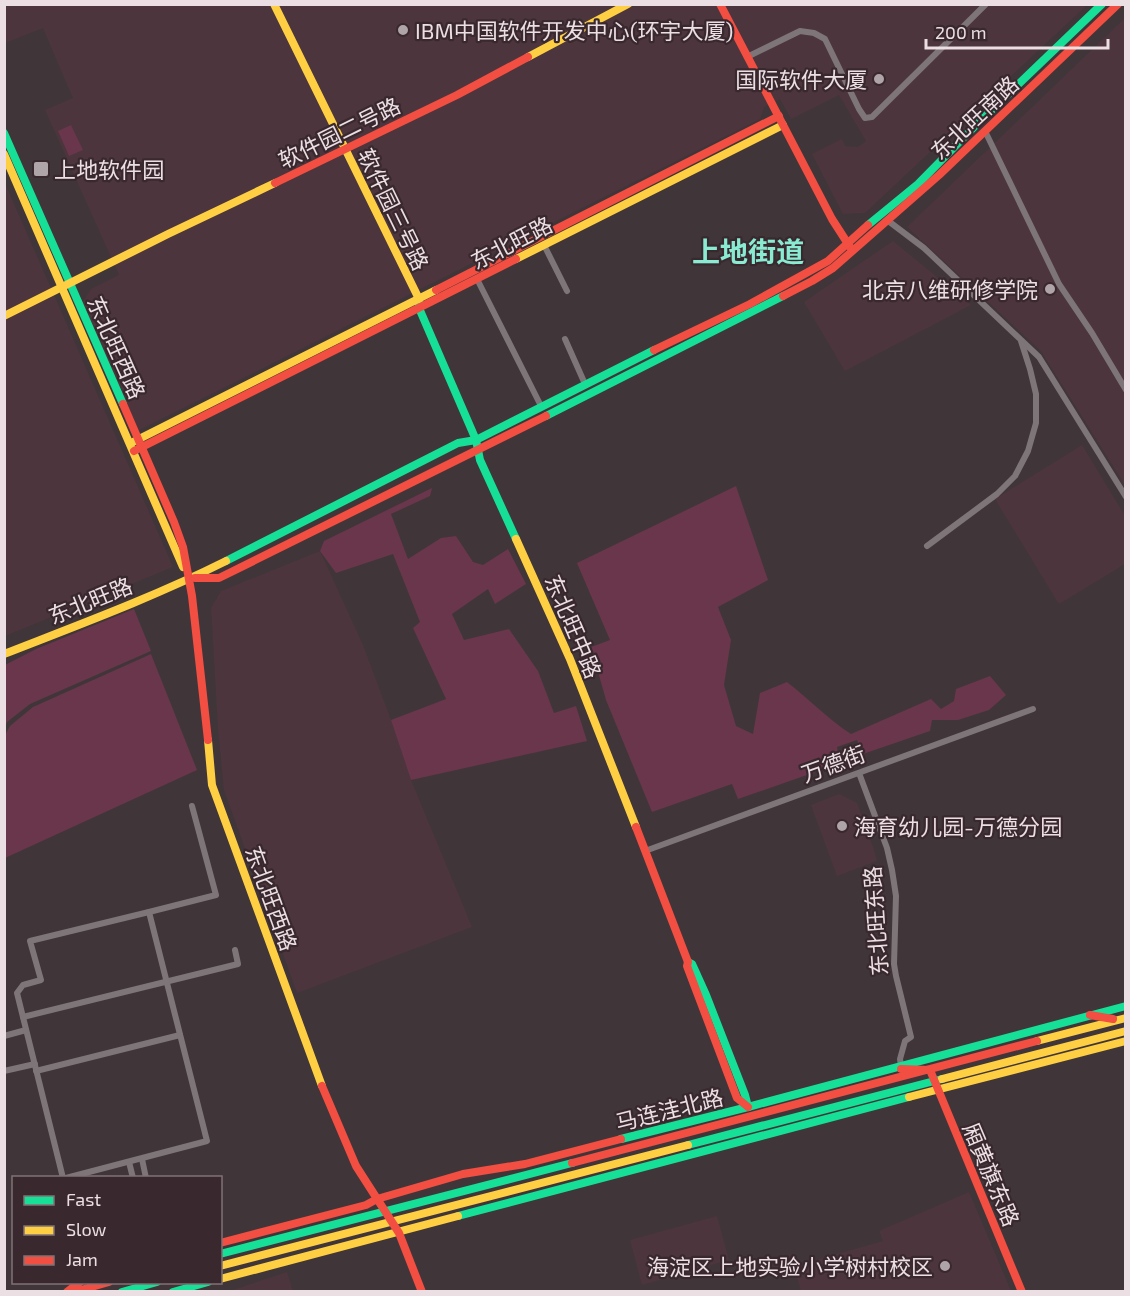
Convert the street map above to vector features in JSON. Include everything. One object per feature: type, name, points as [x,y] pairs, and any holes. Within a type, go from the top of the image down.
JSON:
[{"type":"street","name":"软件园三号路","points":[[274,4],[419,304]]},
{"type":"street","name":"软件园二号路","points":[[4,316],[457,95],[628,4]]},
{"type":"street","points":[[720,4],[832,219],[850,248]]},
{"type":"street","points":[[747,57],[800,31],[814,33],[825,39],[865,118],[872,117],[986,4]]},
{"type":"street","name":"东北旺南路","points":[[850,248],[1102,4]]},
{"type":"street","name":"东北旺南路","points":[[850,248],[887,220],[939,175],[1118,4]]},
{"type":"street","name":"东北旺路","points":[[136,445],[419,304],[779,116]]},
{"type":"street","name":"东北旺路","points":[[419,304],[477,279],[783,125]]},
{"type":"street","points":[[985,131],[1059,284],[1092,333],[1125,390]]},
{"type":"street","name":"东北旺西路","points":[[4,133],[66,286]]},
{"type":"street","name":"东北旺西路","points":[[4,154],[66,286],[136,445],[189,578],[212,785],[319,1078],[356,1166],[399,1233],[422,1292]]},
{"type":"street","points":[[887,220],[924,248],[1039,357],[1125,497]]},
{"type":"street","points":[[544,245],[567,291]]},
{"type":"street","name":"东北旺路","points":[[4,654],[200,574],[458,443],[476,440],[750,304],[850,248]]},
{"type":"street","name":"东北旺路","points":[[189,578],[219,578],[452,462],[478,452],[812,280],[833,268],[850,248]]},
{"type":"street","points":[[477,279],[541,406]]},
{"type":"street","name":"东北旺中路","points":[[419,304],[476,440],[480,460],[560,635],[688,963],[692,964],[706,995],[755,1127]]},
{"type":"street","points":[[927,546],[998,495],[1015,476],[1028,451],[1036,423],[1036,394],[1020,337]]},
{"type":"street","points":[[565,339],[585,384]]},
{"type":"street","name":"万德街","points":[[645,851],[1033,709]]},
{"type":"street","name":"东北旺东路","points":[[859,772],[887,848],[896,896],[894,964],[911,1037],[905,1041],[900,1059],[901,1066]]},
{"type":"street","points":[[64,1176],[17,993],[23,985],[41,980],[30,941],[216,895],[192,806]]},
{"type":"street","points":[[73,1176],[207,1142],[149,912]]},
{"type":"street","points":[[23,1017],[238,964],[235,950]]},
{"type":"street","name":"马连洼北路","points":[[222,1242],[366,1205],[377,1199],[463,1174],[525,1164],[1125,1006]]},
{"type":"street","points":[[1090,1015],[1122,1019]]},
{"type":"street","name":"马连洼北路","points":[[222,1254],[1122,1019]]},
{"type":"street","points":[[4,1036],[26,1030]]},
{"type":"street","name":"马连洼北路","points":[[222,1265],[1125,1031]]},
{"type":"street","points":[[4,1071],[36,1067],[180,1035]]},
{"type":"street","points":[[222,1278],[1125,1041]]},
{"type":"street","points":[[892,1068],[930,1070]]},
{"type":"street","name":"厢黄旗东路","points":[[930,1070],[1022,1292]]},
{"type":"street","points":[[796,1116],[833,1117]]},
{"type":"street","points":[[142,1159],[146,1176]]},
{"type":"street","points":[[129,1162],[132,1176]]},
{"type":"street","points":[[492,1184],[525,1164]]},
{"type":"street","points":[[307,1221],[340,1224]]},
{"type":"street","points":[[74,1292],[103,1284]]},
{"type":"street","points":[[122,1292],[150,1284]]},
{"type":"street","points":[[173,1292],[201,1284]]},
{"type":"shaded area","points":[[5,4],[1087,5],[865,213],[843,214],[812,154],[842,139],[845,146],[858,147],[866,141],[839,95],[791,119],[780,99],[764,107],[760,119],[137,431],[82,304],[91,289],[119,275],[45,110],[73,98],[43,28],[5,43]]},
{"type":"shaded area","name":"北京八维研修学院","points":[[1125,18],[1125,485],[1041,351],[907,227]]},
{"type":"shaded area","points":[[71,125],[83,150],[69,156],[58,131]]},
{"type":"shaded area","points":[[4,181],[173,567],[5,636],[4,636]]},
{"type":"shaded area","points":[[893,241],[971,305],[845,371],[804,302]]},
{"type":"shaded area","points":[[1082,445],[1125,516],[1125,564],[1059,604],[995,499]]},
{"type":"shaded area","points":[[736,486],[768,580],[718,607],[731,640],[724,685],[736,726],[753,734],[760,693],[787,682],[851,734],[931,699],[941,709],[954,701],[956,689],[990,676],[1006,695],[989,710],[958,720],[932,720],[930,731],[863,754],[857,740],[837,747],[839,760],[827,768],[738,799],[732,784],[652,812],[606,700],[591,647],[610,640],[577,563]]},
{"type":"shaded area","points":[[432,488],[430,496],[391,514],[408,559],[441,538],[456,536],[473,562],[483,565],[508,549],[526,584],[495,604],[488,589],[452,614],[464,640],[509,629],[538,671],[554,713],[576,706],[587,741],[411,780],[391,720],[446,699],[413,628],[420,622],[393,554],[336,573],[320,551],[324,541]]},
{"type":"shaded area","points":[[320,551],[363,645],[411,780],[472,927],[297,993],[224,790],[211,608],[221,591]]},
{"type":"shaded area","points":[[134,609],[151,651],[30,704],[7,722],[5,727],[5,665],[36,649]]},
{"type":"shaded area","points":[[151,654],[197,770],[5,858],[4,737],[10,726],[33,707]]},
{"type":"shaded area","name":"海育幼儿园-万德分园","points":[[839,794],[857,803],[877,861],[837,876],[811,805]]},
{"type":"shaded area","name":"海淀区上地实验小学树村校区","points":[[969,1192],[1011,1291],[801,1291],[794,1266],[883,1241],[879,1231]]},
{"type":"shaded area","points":[[717,1216],[729,1260],[642,1285],[630,1240]]},
{"type":"shaded area","points":[[287,1272],[293,1291],[230,1291]]},
{"type":"traffic: fast","points":[[868,225],[918,184],[1102,4]]},
{"type":"traffic: fast","points":[[4,133],[123,404]]},
{"type":"traffic: fast","points":[[546,416],[783,296]]},
{"type":"traffic: fast","points":[[419,299],[419,308],[476,440],[480,460],[516,539]]},
{"type":"traffic: fast","points":[[226,561],[458,443],[476,440],[654,350]]},
{"type":"traffic: fast","points":[[688,962],[692,964],[706,995],[748,1107]]},
{"type":"traffic: fast","points":[[621,1139],[1126,1006]]},
{"type":"traffic: fast","points":[[688,1145],[942,1079]]},
{"type":"traffic: fast","points":[[458,1216],[909,1097]]},
{"type":"traffic: fast","points":[[222,1253],[572,1163]]},
{"type":"traffic: fast","points":[[122,1292],[150,1284]]},
{"type":"traffic: fast","points":[[173,1292],[201,1284]]},
{"type":"traffic: slow","points":[[274,4],[419,299]]},
{"type":"traffic: slow","points":[[528,57],[628,4]]},
{"type":"traffic: slow","points":[[516,259],[783,125]]},
{"type":"traffic: slow","points":[[4,154],[183,567]]},
{"type":"traffic: slow","points":[[4,316],[275,183]]},
{"type":"traffic: slow","points":[[131,443],[436,290]]},
{"type":"traffic: slow","points":[[516,539],[570,659],[636,827]]},
{"type":"traffic: slow","points":[[4,654],[144,599],[226,561]]},
{"type":"traffic: slow","points":[[208,740],[212,785],[322,1086]]},
{"type":"traffic: slow","points":[[1037,1041],[1126,1018]]},
{"type":"traffic: slow","points":[[942,1079],[1126,1031]]},
{"type":"traffic: slow","points":[[909,1097],[1126,1041]]},
{"type":"traffic: slow","points":[[222,1265],[688,1145]]},
{"type":"traffic: slow","points":[[222,1278],[458,1216]]},
{"type":"traffic: jam","points":[[720,4],[832,219],[850,247]]},
{"type":"traffic: jam","points":[[783,296],[833,268],[939,175],[1118,4]]},
{"type":"traffic: jam","points":[[275,183],[457,95],[528,57]]},
{"type":"traffic: jam","points":[[436,290],[779,116]]},
{"type":"traffic: jam","points":[[654,350],[750,304],[828,261],[868,225]]},
{"type":"traffic: jam","points":[[134,451],[516,259]]},
{"type":"traffic: jam","points":[[123,404],[183,547],[192,596],[208,740]]},
{"type":"traffic: jam","points":[[195,578],[219,578],[546,416]]},
{"type":"traffic: jam","points":[[636,827],[737,1098],[748,1107]]},
{"type":"traffic: jam","points":[[1090,1015],[1113,1019]]},
{"type":"traffic: jam","points":[[572,1163],[1037,1041]]},
{"type":"traffic: jam","points":[[901,1069],[930,1070],[1022,1292]]},
{"type":"traffic: jam","points":[[322,1086],[356,1166],[399,1233],[422,1292]]},
{"type":"traffic: jam","points":[[222,1242],[366,1205],[377,1199],[463,1174],[525,1164],[621,1139]]},
{"type":"traffic: jam","points":[[67,1292],[77,1284]]},
{"type":"traffic: jam","points":[[74,1292],[102,1284]]},
{"type":"place","name":"IBM中国软件开发中心(环宇大厦)","points":[[403,30]]},
{"type":"place","name":"国际软件大厦","points":[[879,79]]},
{"type":"place","name":"上地软件园","points":[[41,169]]},
{"type":"place","name":"北京八维研修学院","points":[[1050,289]]},
{"type":"place","name":"海育幼儿园-万德分园","points":[[842,826]]},
{"type":"place","name":"海淀区上地实验小学树村校区","points":[[945,1266]]},
{"type":"district","name":"上地街道","points":[[748,251]]}]
